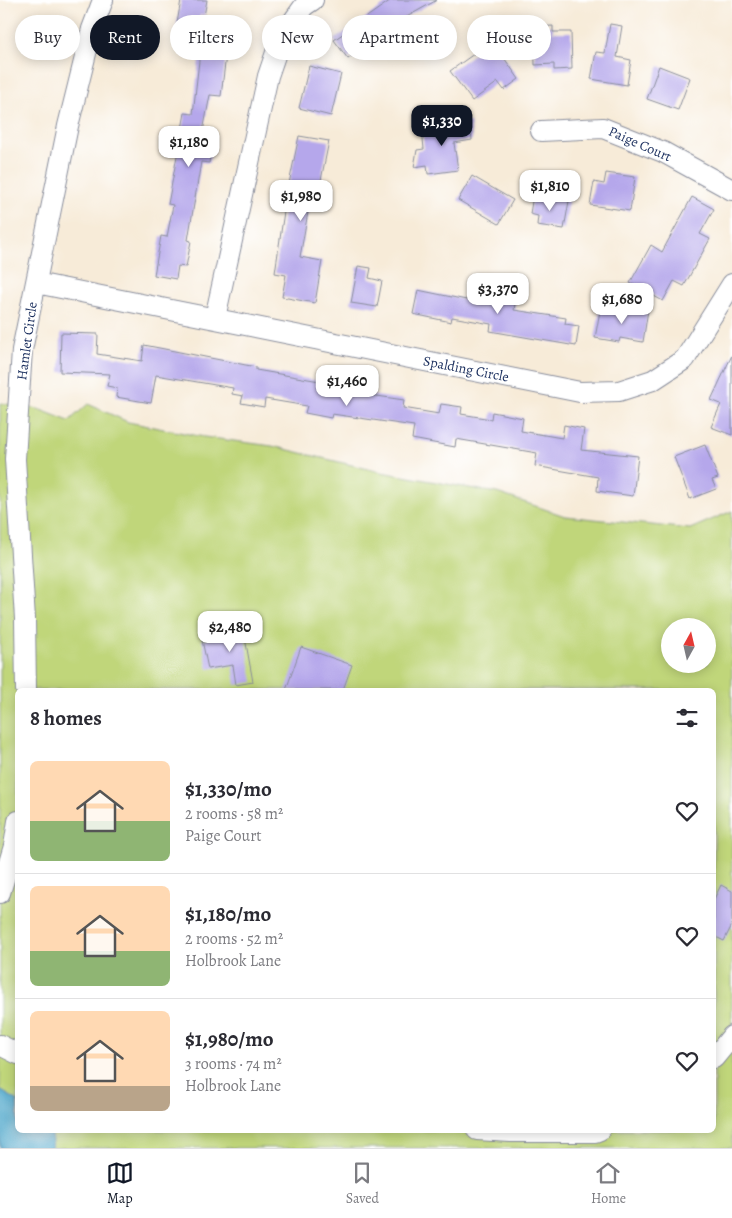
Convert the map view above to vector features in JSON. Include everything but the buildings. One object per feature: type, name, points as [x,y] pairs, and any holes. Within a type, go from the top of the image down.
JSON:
[{"type":"street","name":"Hamlet Circle","points":[[26,688],[25,619],[9,506],[15,459],[22,350],[68,126],[92,29],[103,0]]},
{"type":"street","points":[[215,318],[268,76],[281,38],[304,6],[313,0]]},
{"type":"street","name":"Paige Court","points":[[541,131],[603,128],[663,152],[732,190]]},
{"type":"street","name":"Spalding Circle","points":[[36,283],[580,392],[619,391],[653,380],[685,359],[732,284]]},
{"type":"street","points":[[0,894],[15,840]]},
{"type":"street","points":[[716,1056],[732,1036]]},
{"type":"street","points":[[0,1045],[15,1052]]},
{"type":"green space","points":[[0,403],[38,409],[69,421],[88,404],[128,422],[204,437],[272,446],[381,472],[497,493],[565,516],[690,529],[732,511],[732,1148],[0,1148]]},
{"type":"water","points":[[0,1090],[15,1099],[15,1133],[51,1133],[52,1141],[51,1148],[0,1148]]}]
